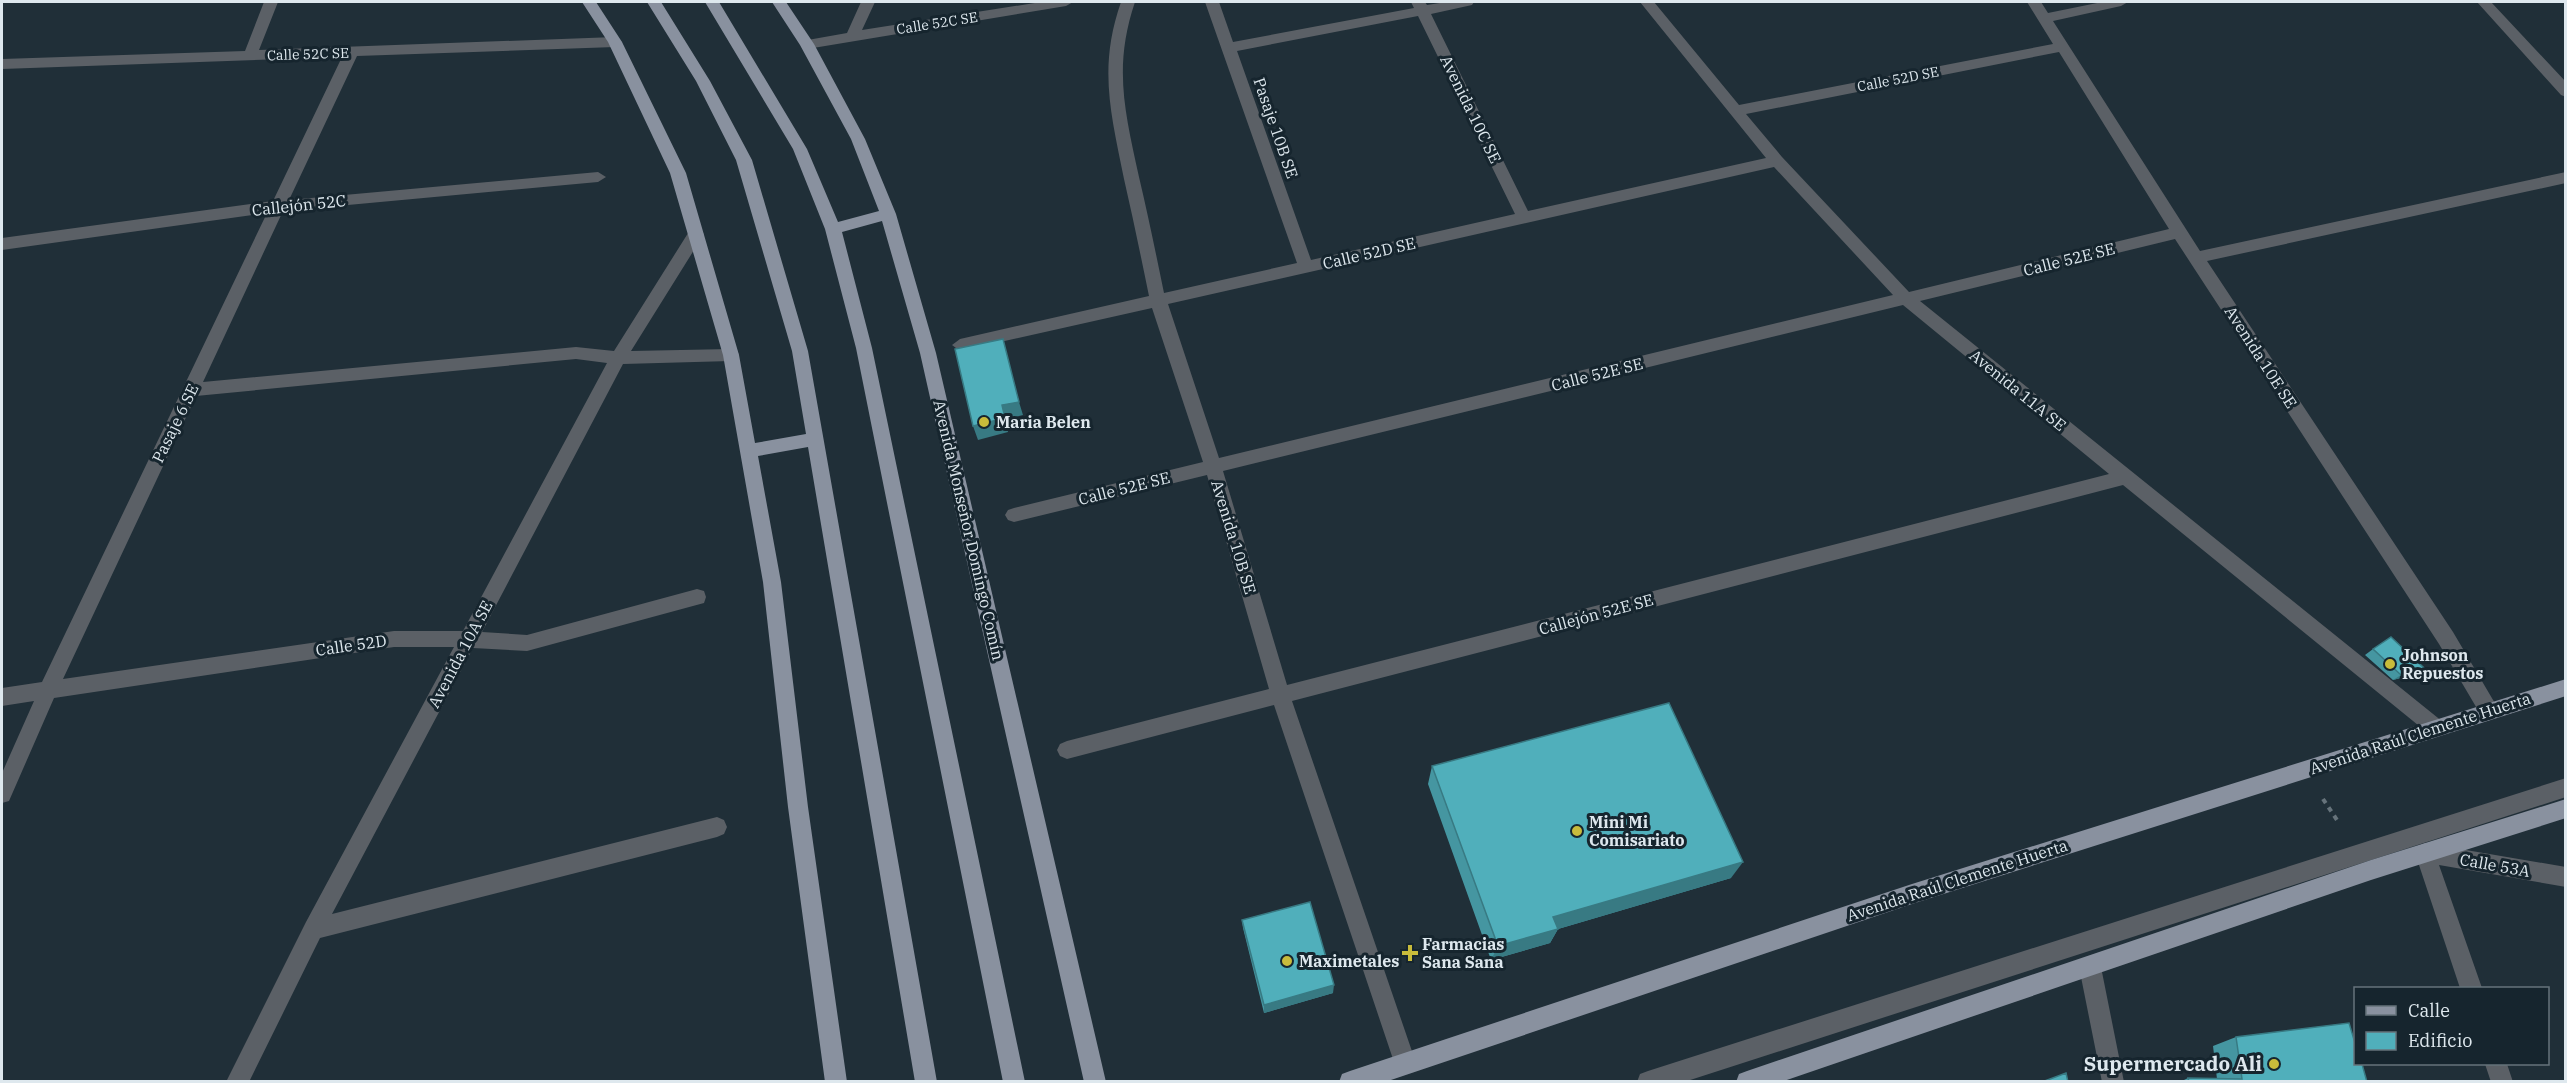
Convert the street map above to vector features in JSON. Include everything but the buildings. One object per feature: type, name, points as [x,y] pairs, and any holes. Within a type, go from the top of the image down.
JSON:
[{"type":"main road","points":[[590,2],[615,42],[678,172],[731,355],[772,582],[798,807],[836,1082]]},
{"type":"main road","points":[[654,2],[703,81],[744,160],[800,351],[926,1082]]},
{"type":"main road","points":[[712,2],[800,149],[833,229],[864,348],[1014,1082]]},
{"type":"main road","name":"Avenida Monseñor Domingo Comín","points":[[779,2],[807,44],[858,139],[888,214],[928,352],[1095,1082]]},
{"type":"main road","points":[[833,229],[888,214]]},
{"type":"main road","points":[[749,451],[815,439]]},
{"type":"main road","name":"Avenida Raúl Clemente Huerta","points":[[1350,1082],[1912,894],[2565,687]]},
{"type":"main road","points":[[1747,1082],[2565,808]]},
{"type":"street","points":[[250,56],[271,2]]},
{"type":"street","points":[[852,37],[868,2]]},
{"type":"street","name":"Calle 52C SE","points":[[807,44],[1066,2]]},
{"type":"street","name":"Avenida 10B SE","points":[[1128,2],[1119,28],[1116,49],[1115,99],[1158,300],[1213,467],[1281,696],[1405,1063]]},
{"type":"street","name":"Pasaje 10B SE","points":[[1212,2],[1306,267]]},
{"type":"street","points":[[1229,48],[1420,6],[1467,2]]},
{"type":"street","name":"Avenida 11A SE","points":[[1647,2],[1777,161],[1906,299],[2436,728]]},
{"type":"street","name":"Avenida 10E SE","points":[[2034,2],[2179,232],[2446,638],[2489,711]]},
{"type":"street","points":[[2044,18],[2121,2]]},
{"type":"street","points":[[2484,2],[2565,92]]},
{"type":"street","name":"Avenida 10C SE","points":[[1420,6],[1524,218]]},
{"type":"street","name":"Calle 52C SE","points":[[2,64],[615,42]]},
{"type":"street","name":"Calle 52D SE","points":[[1734,111],[2062,48]]},
{"type":"street","name":"Pasaje 6 SE","points":[[2,794],[49,688],[351,53]]},
{"type":"street","name":"Calle 52D SE","points":[[960,345],[1777,161]]},
{"type":"street","name":"Callejón 52C","points":[[2,244],[280,206],[598,177]]},
{"type":"street","points":[[2196,258],[2565,177]]},
{"type":"street","name":"Calle 52E SE","points":[[1014,515],[2179,232]]},
{"type":"street","name":"Avenida 10A SE","points":[[237,1082],[313,929],[618,358],[696,234]]},
{"type":"street","points":[[191,390],[576,353],[618,358],[731,355]]},
{"type":"street","name":"Callejón 52E SE","points":[[1067,750],[2125,477]]},
{"type":"street","name":"Calle 52D","points":[[2,697],[49,688],[394,639],[469,639],[505,643],[544,640],[697,597]]},
{"type":"street","points":[[1648,1082],[2565,787]]},
{"type":"street","points":[[313,929],[717,827]]},
{"type":"street","points":[[2425,853],[2471,987]]},
{"type":"street","name":"Calle 53A","points":[[2425,853],[2565,878]]},
{"type":"street","points":[[2090,968],[2113,1082]]},
{"type":"street","points":[[2496,1065],[2502,1082]]},
{"type":"path","points":[[2303,770],[2360,854]]},
{"type":"place","name":"Maria Belen","points":[[984,422]]},
{"type":"place","name":"Johnson Repuestos","points":[[2390,664]]},
{"type":"place","name":"Mini Mi Comisariato","points":[[1577,831]]},
{"type":"place","name":"Farmacias Sana Sana","points":[[1410,953]]},
{"type":"place","name":"Maximetales","points":[[1287,961]]},
{"type":"place","name":"Supermercado Ali","points":[[2274,1064]]}]
